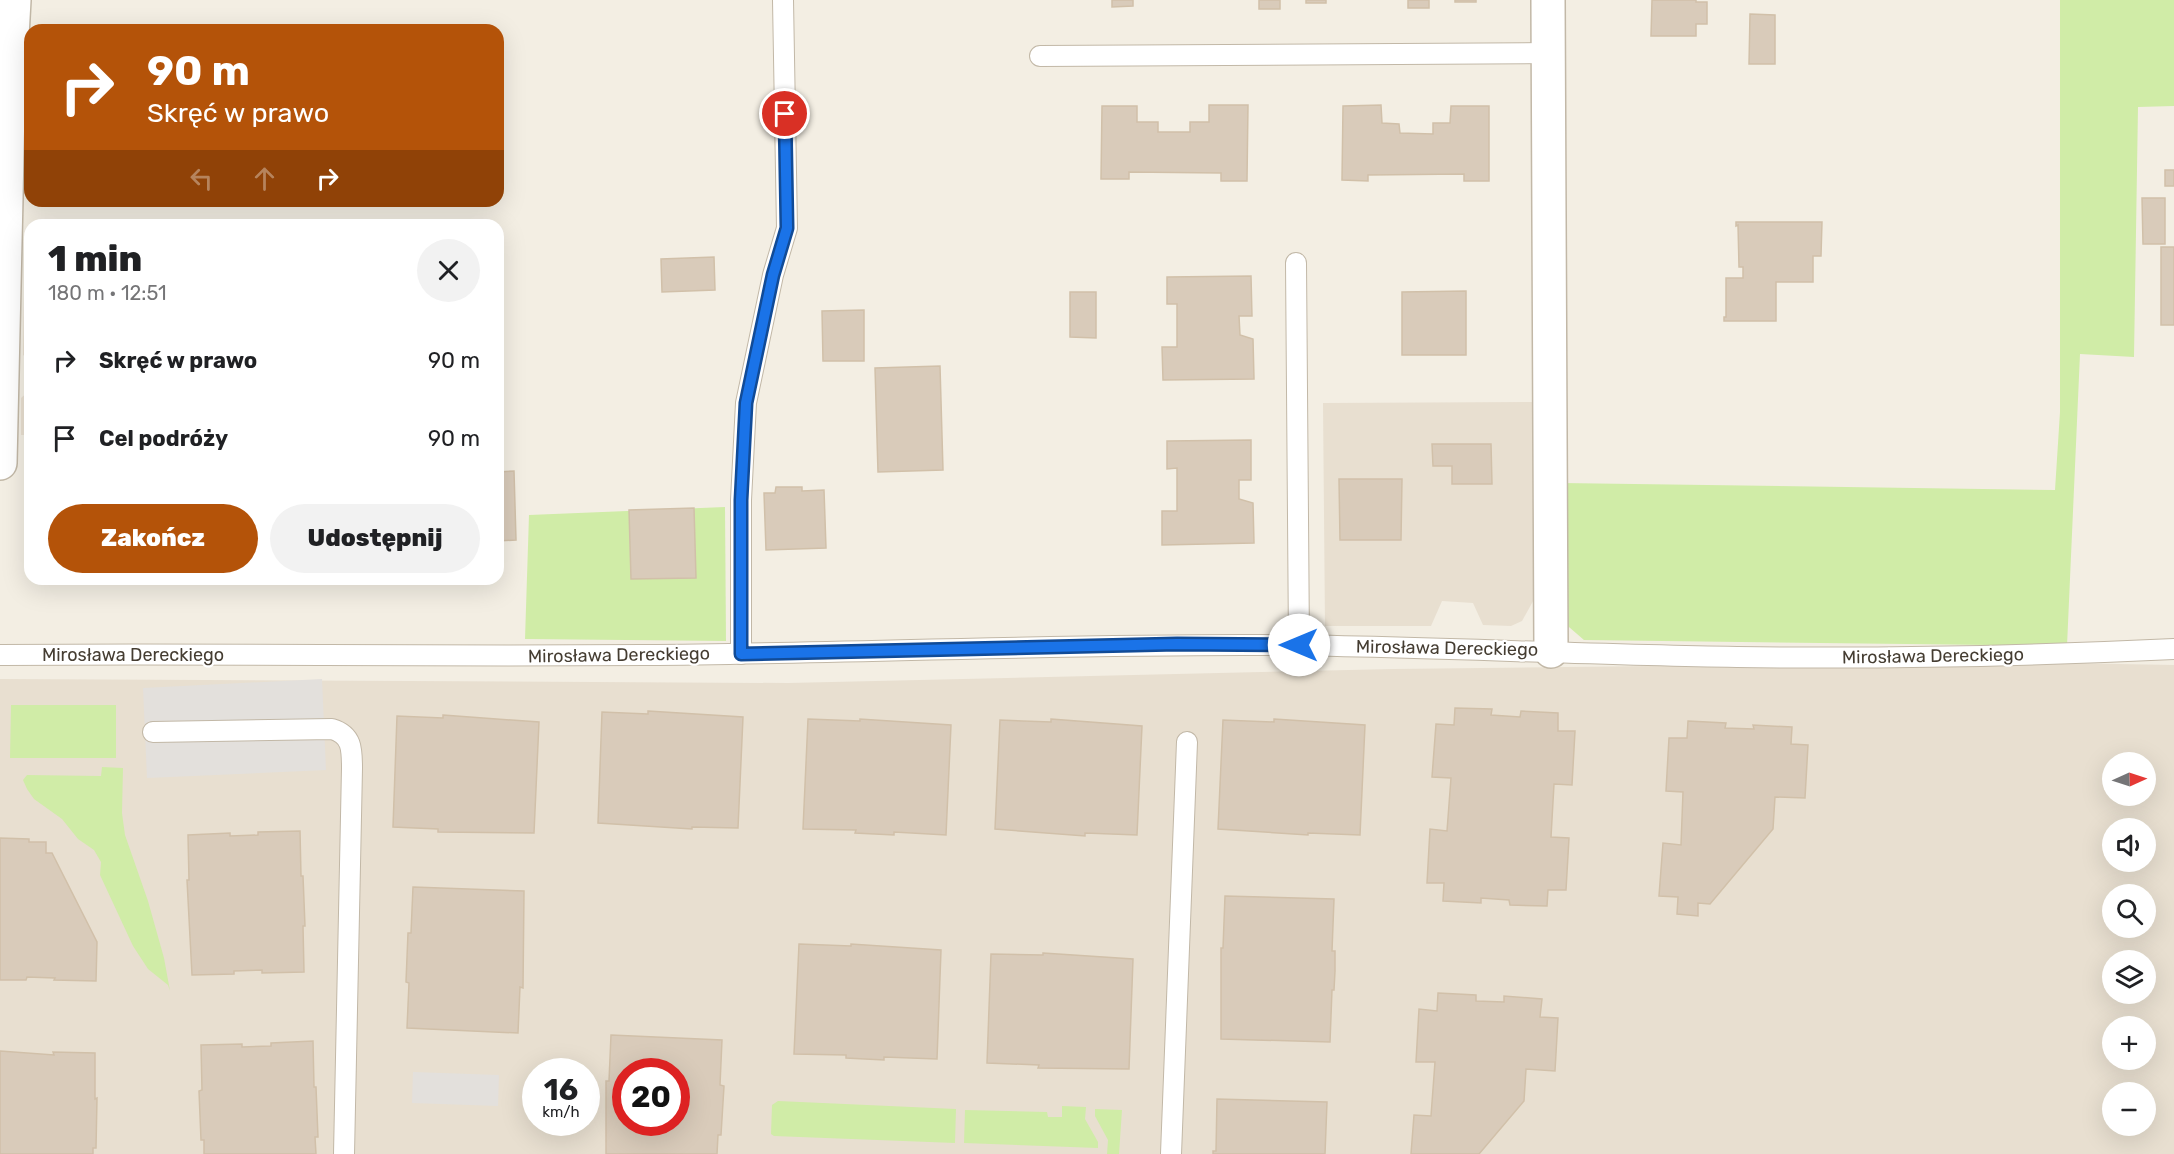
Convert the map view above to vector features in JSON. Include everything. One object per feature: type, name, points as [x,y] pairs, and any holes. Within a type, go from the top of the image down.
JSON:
[{"type":"street","points":[[0,463],[8,109],[14,0]]},
{"type":"street","points":[[1548,0],[1551,651]]},
{"type":"lane","points":[[741,654],[741,500],[746,403],[773,275],[787,228],[783,0]]},
{"type":"lane","points":[[1040,56],[1548,53]]},
{"type":"lane","points":[[1296,263],[1299,645]]},
{"type":"lane","name":"Mirosława Dereckiego","points":[[0,655],[741,654],[1177,644],[1299,645],[1734,657],[2044,655],[2174,649]]},
{"type":"lane","points":[[153,732],[332,729],[342,732],[349,740],[352,768],[344,1154]]},
{"type":"lane","points":[[1171,1154],[1187,742]]},
{"type":"shaded area","points":[[24,297],[24,356],[23,355]]},
{"type":"shaded area","points":[[24,395],[24,435],[21,435],[21,398]]},
{"type":"shaded area","points":[[1540,402],[1537,594],[1522,621],[1511,626],[1483,625],[1473,603],[1442,601],[1431,626],[1325,626],[1323,403]]},
{"type":"shaded area","points":[[1999,662],[2174,665],[2174,1154],[0,1154],[0,679],[788,683],[1394,669]]},
{"type":"shaded area","points":[[322,679],[326,770],[147,778],[143,688]]},
{"type":"shaded area","points":[[413,1072],[499,1075],[498,1106],[412,1103]]},
{"type":"green space","points":[[2060,0],[2174,0],[2174,106],[2138,107],[2134,357],[2080,354],[2067,646],[1584,640],[1562,621],[1561,483],[2055,490],[2060,412]]},
{"type":"green space","points":[[725,507],[726,641],[525,639],[529,515]]},
{"type":"green space","points":[[11,705],[116,705],[116,758],[10,758]]},
{"type":"green space","points":[[102,767],[123,768],[122,813],[125,835],[148,901],[164,958],[170,991],[168,985],[148,969],[133,946],[100,875],[101,862],[94,850],[78,839],[62,819],[34,799],[23,780],[27,775],[101,776]]},
{"type":"green space","points":[[778,1101],[956,1109],[955,1143],[774,1136],[771,1134],[772,1105]]},
{"type":"green space","points":[[1062,1106],[1086,1107],[1085,1119],[1098,1142],[1098,1148],[964,1143],[965,1110],[1047,1112],[1048,1117],[1062,1117]]},
{"type":"green space","points":[[1095,1109],[1122,1110],[1119,1154],[1107,1154],[1108,1140],[1095,1116]]},
{"type":"building","points":[[1112,0],[1133,0],[1133,6],[1112,7]]},
{"type":"building","points":[[1259,0],[1280,0],[1280,9],[1259,9]]},
{"type":"building","points":[[1306,0],[1326,0],[1326,3],[1306,3]]},
{"type":"building","points":[[1408,0],[1429,0],[1429,8],[1408,8]]},
{"type":"building","points":[[1455,0],[1476,0],[1476,2],[1455,2]]},
{"type":"building","points":[[1652,0],[1707,2],[1707,24],[1696,24],[1696,36],[1651,36]]},
{"type":"building","points":[[1750,14],[1775,15],[1775,64],[1749,64]]},
{"type":"building","points":[[1209,105],[1248,105],[1247,181],[1221,181],[1221,173],[1129,172],[1129,179],[1101,179],[1102,106],[1137,106],[1137,122],[1158,122],[1158,132],[1190,132],[1190,122],[1209,122]]},
{"type":"building","points":[[1381,105],[1382,123],[1399,124],[1400,133],[1433,134],[1433,123],[1450,123],[1451,106],[1489,106],[1489,181],[1464,181],[1464,174],[1368,175],[1368,181],[1342,180],[1343,106]]},
{"type":"building","points":[[2165,170],[2174,170],[2174,186],[2165,186]]},
{"type":"building","points":[[2142,198],[2165,198],[2165,244],[2143,244]]},
{"type":"building","points":[[1736,222],[1822,222],[1821,256],[1813,256],[1813,282],[1776,282],[1776,321],[1724,321],[1726,317],[1726,278],[1743,278],[1743,267],[1739,267]]},
{"type":"building","points":[[2161,247],[2174,247],[2174,325],[2161,325]]},
{"type":"building","points":[[714,257],[715,290],[662,292],[661,259]]},
{"type":"building","points":[[1251,276],[1252,316],[1239,316],[1240,335],[1253,339],[1254,379],[1163,380],[1162,347],[1177,347],[1177,304],[1167,304],[1167,277]]},
{"type":"building","points":[[1466,291],[1466,355],[1402,355],[1402,292]]},
{"type":"building","points":[[1070,292],[1096,292],[1096,338],[1070,337]]},
{"type":"building","points":[[864,310],[864,361],[823,361],[822,311]]},
{"type":"building","points":[[940,366],[943,470],[878,472],[875,368]]},
{"type":"building","points":[[1251,440],[1251,480],[1239,480],[1239,499],[1253,503],[1254,543],[1162,545],[1162,511],[1177,511],[1177,468],[1167,469],[1167,441]]},
{"type":"building","points":[[1432,444],[1491,444],[1492,484],[1452,484],[1452,466],[1433,466]]},
{"type":"building","points":[[514,471],[516,540],[504,541],[504,472]]},
{"type":"building","points":[[1339,479],[1402,479],[1401,540],[1340,540]]},
{"type":"building","points":[[776,487],[802,487],[802,491],[824,490],[826,548],[766,550],[764,493],[775,493]]},
{"type":"building","points":[[694,508],[696,578],[631,579],[629,510]]},
{"type":"building","points":[[1455,708],[1492,709],[1491,715],[1520,717],[1521,711],[1558,713],[1558,731],[1575,731],[1572,785],[1554,784],[1551,837],[1569,838],[1566,890],[1548,890],[1547,906],[1510,905],[1509,900],[1481,898],[1481,903],[1443,901],[1444,883],[1427,883],[1430,829],[1447,831],[1451,778],[1432,777],[1436,724],[1454,725]]},
{"type":"building","points":[[648,711],[743,717],[738,828],[692,827],[692,829],[598,823],[602,712],[648,714]]},
{"type":"building","points":[[443,715],[539,722],[534,833],[438,832],[438,829],[393,827],[397,716],[443,718]]},
{"type":"building","points":[[808,719],[860,721],[860,719],[951,725],[946,835],[894,832],[894,835],[855,833],[856,830],[803,829]]},
{"type":"building","points":[[1051,719],[1142,726],[1137,835],[1085,833],[1085,836],[995,829],[1000,720],[1051,722]]},
{"type":"building","points":[[1274,719],[1365,725],[1360,835],[1308,833],[1308,835],[1218,829],[1223,720],[1274,722]]},
{"type":"building","points":[[1688,721],[1726,723],[1725,728],[1754,729],[1753,725],[1792,727],[1791,744],[1808,745],[1805,798],[1775,797],[1773,829],[1710,904],[1698,903],[1698,916],[1677,914],[1678,897],[1659,896],[1663,843],[1681,845],[1683,792],[1666,791],[1669,738],[1687,738]]},
{"type":"building","points":[[300,831],[305,926],[303,926],[304,972],[262,973],[262,970],[234,971],[234,974],[192,975],[187,880],[189,880],[188,835],[230,833],[230,836],[258,835],[258,832]]},
{"type":"building","points":[[0,838],[46,842],[46,853],[52,853],[97,942],[96,981],[27,977],[26,980],[0,980]]},
{"type":"building","points":[[413,887],[524,891],[523,988],[520,987],[518,1033],[407,1028],[408,933],[411,933]]},
{"type":"building","points":[[1225,896],[1334,899],[1332,951],[1335,951],[1335,971],[1330,1042],[1221,1039],[1221,948],[1223,948]]},
{"type":"building","points":[[799,944],[851,946],[851,944],[941,950],[937,1059],[884,1057],[884,1060],[846,1058],[846,1055],[794,1054]]},
{"type":"building","points":[[1043,953],[1133,959],[1129,1069],[1038,1068],[1039,1065],[987,1063],[991,954],[1043,955]]},
{"type":"building","points":[[1438,993],[1476,995],[1476,1001],[1504,1002],[1504,996],[1542,999],[1540,1017],[1558,1018],[1555,1071],[1526,1069],[1524,1101],[1479,1154],[1411,1154],[1414,1115],[1431,1116],[1435,1062],[1416,1062],[1419,1009],[1437,1011]]},
{"type":"building","points":[[611,1035],[722,1040],[720,1085],[724,1086],[721,1135],[718,1135],[717,1154],[606,1154],[606,1081],[609,1081]]},
{"type":"building","points":[[313,1041],[318,1137],[315,1137],[316,1154],[204,1154],[204,1140],[201,1140],[199,1091],[202,1090],[201,1045],[271,1046],[271,1043]]},
{"type":"building","points":[[0,1051],[54,1055],[53,1052],[95,1053],[95,1099],[97,1098],[96,1148],[93,1148],[93,1154],[0,1154]]},
{"type":"building","points":[[1217,1099],[1327,1102],[1325,1154],[1213,1154],[1213,1151],[1216,1151]]},
{"type":"route","points":[[785,114],[787,228],[773,275],[746,403],[741,500],[741,654],[1177,644],[1299,645]]}]
